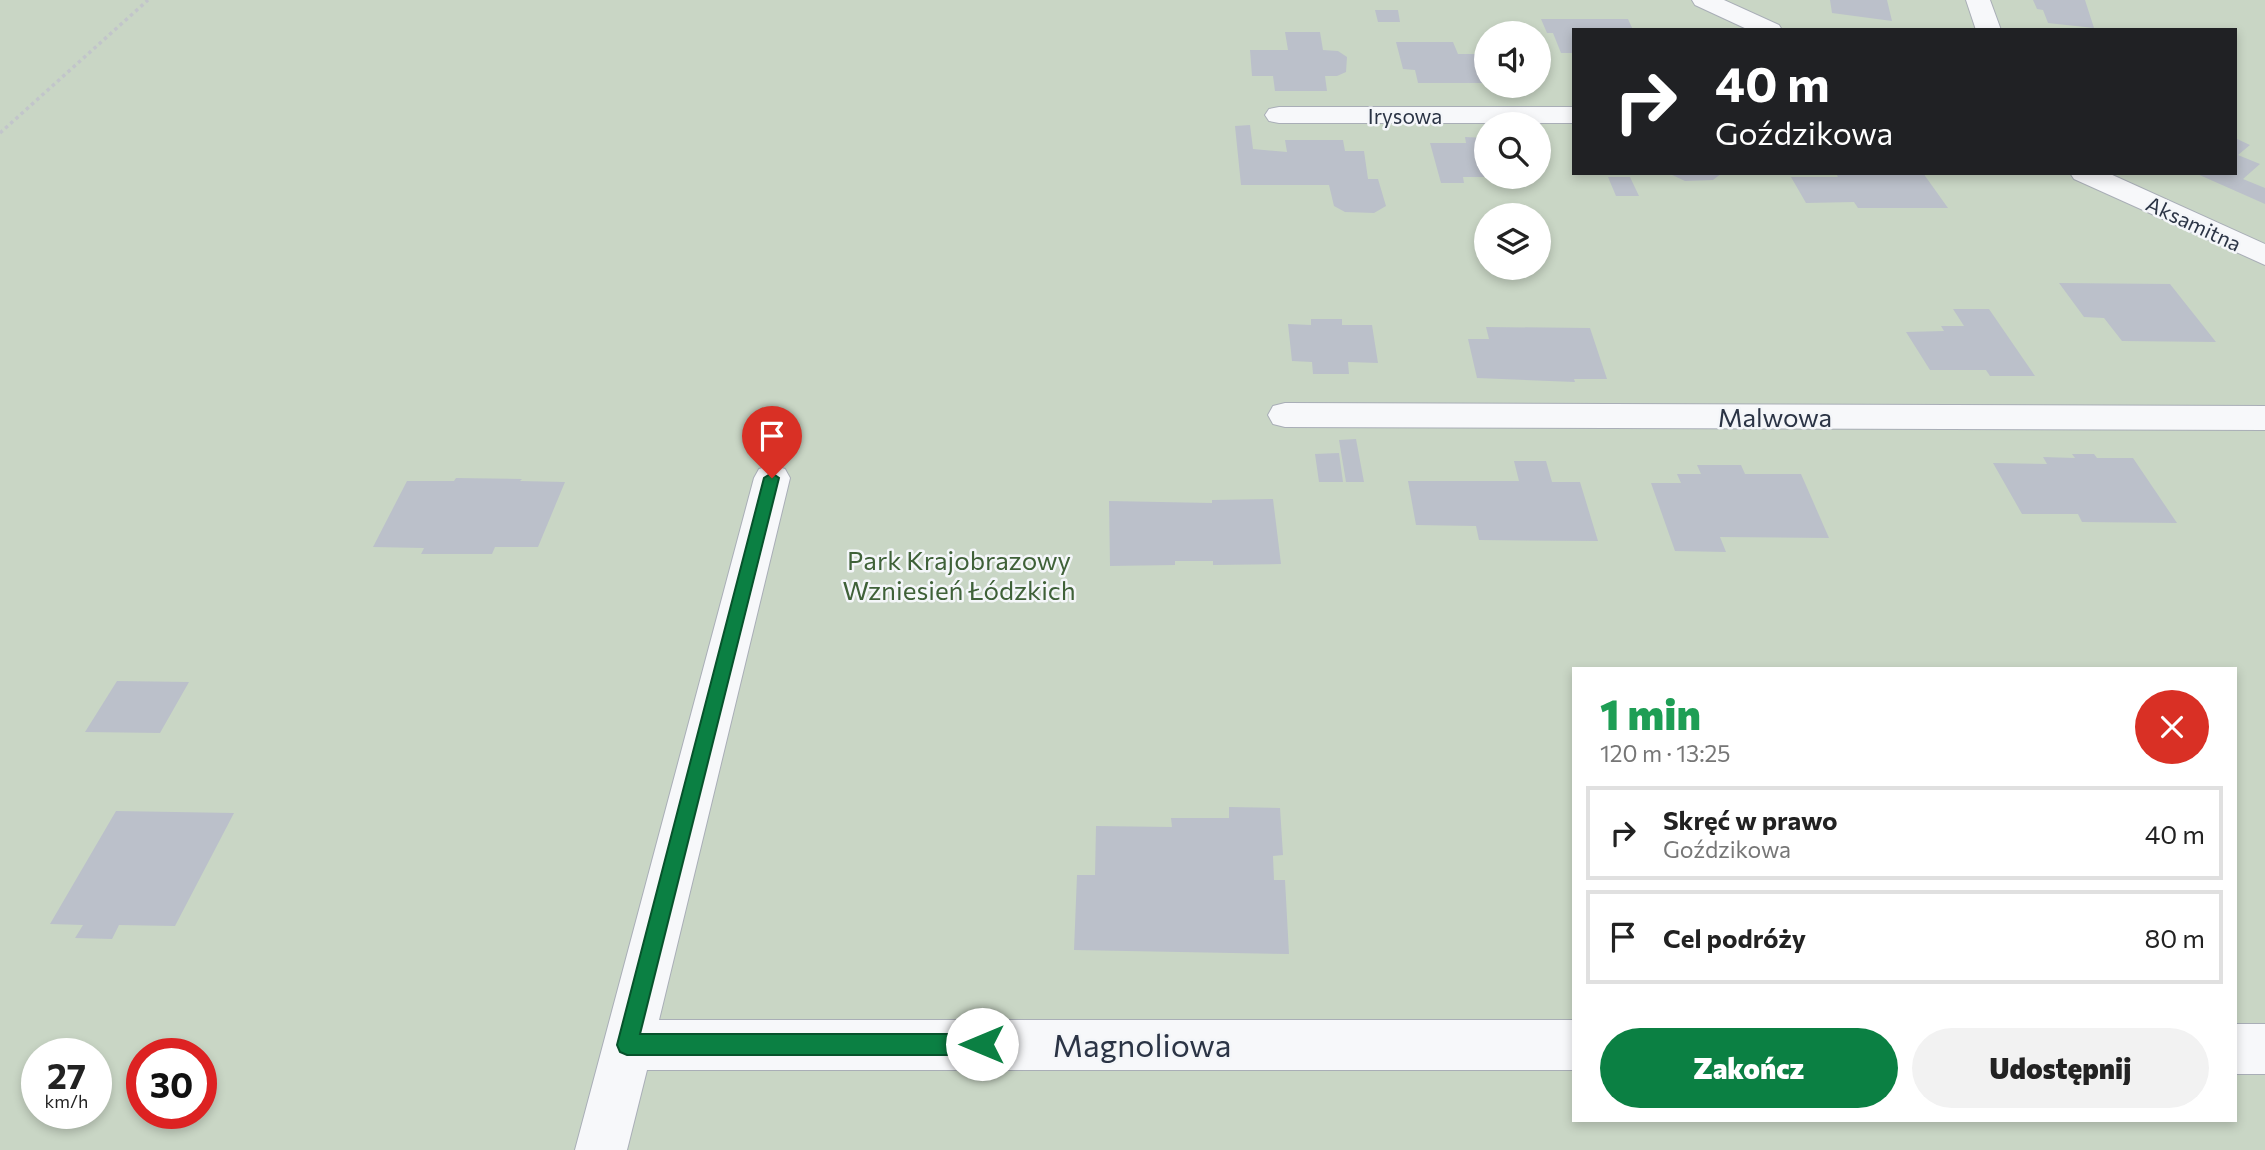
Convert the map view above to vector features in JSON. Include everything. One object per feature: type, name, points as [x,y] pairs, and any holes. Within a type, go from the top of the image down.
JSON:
[{"type":"street","points":[[1704,0],[1765,28]]},
{"type":"street","points":[[1978,0],[1988,28]]},
{"type":"street","name":"Irysowa","points":[[1279,115],[1572,115]]},
{"type":"street","name":"Aksamitna","points":[[2088,175],[2265,256]]},
{"type":"street","name":"Malwowa","points":[[1285,415],[2265,418]]},
{"type":"street","points":[[601,1150],[772,478]]},
{"type":"street","name":"Magnoliowa","points":[[627,1045],[1572,1045]]},
{"type":"street","points":[[2237,1049],[2265,1049]]},
{"type":"path","points":[[0,132],[148,0]]},
{"type":"green space","name":"Park Krajobrazowy Wzniesień Łódzkich","points":[[0,0],[2265,0],[2265,1150],[0,1150]]},
{"type":"building","points":[[1830,0],[1887,0],[1892,21],[1832,13]]},
{"type":"building","points":[[2033,0],[2085,0],[2094,28],[2048,23],[2043,10],[2037,9]]},
{"type":"building","points":[[1375,10],[1398,10],[1400,22],[1378,22]]},
{"type":"building","points":[[1541,19],[1628,19],[1632,28],[1572,28],[1572,53],[1561,53],[1551,21]]},
{"type":"building","points":[[1285,32],[1320,32],[1323,50],[1338,51],[1347,57],[1346,72],[1337,76],[1325,76],[1327,91],[1275,91],[1273,76],[1252,76],[1250,50],[1288,50]]},
{"type":"building","points":[[1396,42],[1453,42],[1458,54],[1474,54],[1474,83],[1418,83],[1415,70],[1403,69]]},
{"type":"building","points":[[1250,125],[1253,149],[1287,152],[1285,140],[1343,140],[1345,151],[1364,151],[1368,179],[1378,179],[1386,206],[1374,213],[1345,212],[1334,206],[1329,185],[1241,185],[1235,126]]},
{"type":"building","points":[[1465,137],[1474,137],[1474,177],[1463,177],[1464,183],[1441,183],[1430,143],[1466,143]]},
{"type":"building","points":[[2237,139],[2250,145],[2238,155],[2260,164],[2243,179],[2265,188],[2265,204],[2200,175],[2237,175]]},
{"type":"building","points":[[1672,175],[1719,175],[1713,180],[1685,181]]},
{"type":"building","points":[[1837,175],[1924,175],[1948,208],[1858,208],[1854,202],[1806,203],[1791,177],[1838,177]]},
{"type":"building","points":[[1608,177],[1630,177],[1639,196],[1616,196]]},
{"type":"building","points":[[2059,283],[2170,284],[2216,342],[2122,341],[2104,318],[2084,317]]},
{"type":"building","points":[[1953,309],[1989,309],[2035,376],[1990,376],[1986,370],[1930,370],[1906,332],[1944,331],[1941,326],[1964,326]]},
{"type":"building","points":[[1311,319],[1342,319],[1342,325],[1372,325],[1378,363],[1348,362],[1349,374],[1313,374],[1312,362],[1292,361],[1288,324],[1311,325]]},
{"type":"building","points":[[1486,327],[1590,328],[1607,379],[1574,379],[1575,382],[1477,378],[1468,339],[1489,339]]},
{"type":"building","points":[[1356,439],[1364,482],[1346,482],[1339,440]]},
{"type":"building","points":[[1339,453],[1343,482],[1319,482],[1315,454]]},
{"type":"building","points":[[2072,454],[2094,454],[2097,458],[2133,458],[2177,523],[2082,522],[2078,514],[2022,514],[1993,463],[2047,464],[2043,457],[2075,458]]},
{"type":"building","points":[[1514,461],[1546,461],[1552,482],[1580,482],[1598,541],[1479,540],[1476,526],[1416,525],[1408,481],[1519,481]]},
{"type":"building","points":[[1697,465],[1741,465],[1745,474],[1801,474],[1829,538],[1720,537],[1726,552],[1675,551],[1651,483],[1681,483],[1677,474],[1701,474]]},
{"type":"building","points":[[456,478],[565,482],[538,547],[495,547],[492,554],[421,554],[424,548],[373,547],[407,481],[454,481]]},
{"type":"building","points":[[1273,499],[1281,564],[1213,565],[1213,561],[1175,561],[1175,565],[1110,566],[1109,501],[1212,503],[1212,500]]},
{"type":"building","points":[[117,681],[189,682],[160,733],[85,732]]},
{"type":"building","points":[[1229,807],[1280,808],[1283,855],[1273,856],[1274,880],[1285,880],[1289,954],[1074,950],[1077,875],[1095,875],[1096,826],[1172,827],[1171,818],[1229,818]]},
{"type":"building","points":[[116,811],[234,813],[175,926],[119,925],[112,939],[75,938],[83,925],[50,924]]},
{"type":"route","points":[[772,478],[627,1045],[982,1044]]}]
